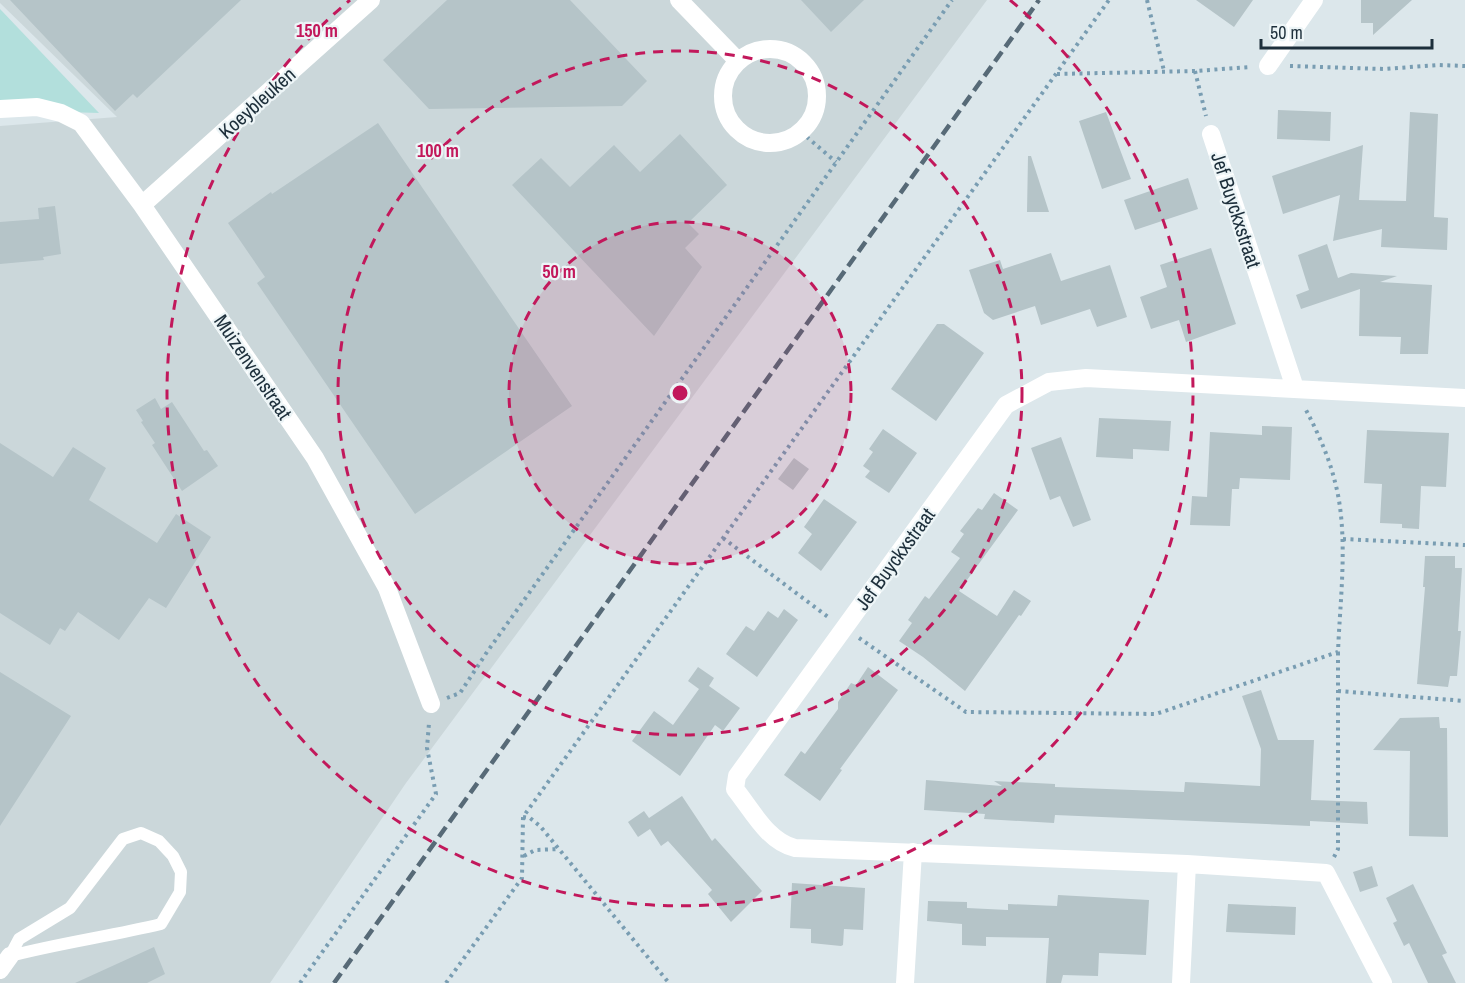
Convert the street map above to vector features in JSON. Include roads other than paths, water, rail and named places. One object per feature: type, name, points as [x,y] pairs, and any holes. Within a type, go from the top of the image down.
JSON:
[{"type":"street","name":"Koeybleuken","points":[[142,205],[371,0]]},
{"type":"street","points":[[679,0],[737,60]]},
{"type":"street","points":[[1269,66],[1314,0]]},
{"type":"street","points":[[772,48],[790,52],[806,64],[815,80],[818,99],[813,117],[801,132],[783,142],[761,143],[742,135],[728,119],[722,99],[725,78],[737,60],[753,51],[772,48]]},
{"type":"street","name":"Muizenvenstraat","points":[[0,109],[37,107],[61,113],[81,123],[142,205],[315,458],[387,588],[431,704]]},
{"type":"street","name":"Jef Buyckxstraat","points":[[1211,134],[1295,388]]},
{"type":"street","name":"Jef Buyckxstraat","points":[[1383,983],[1326,873],[1187,864],[795,848],[784,845],[769,833],[735,789],[737,776],[1006,405],[1049,382],[1086,378],[1465,398]]},
{"type":"street","points":[[905,983],[913,852]]},
{"type":"street","points":[[1181,983],[1187,864]]},
{"type":"lane","points":[[141,833],[159,841],[173,856],[181,872],[180,892],[161,924],[113,936],[44,947],[5,963],[19,939],[70,908],[123,839],[141,833]]},
{"type":"railway","points":[[334,983],[1039,0]]}]
